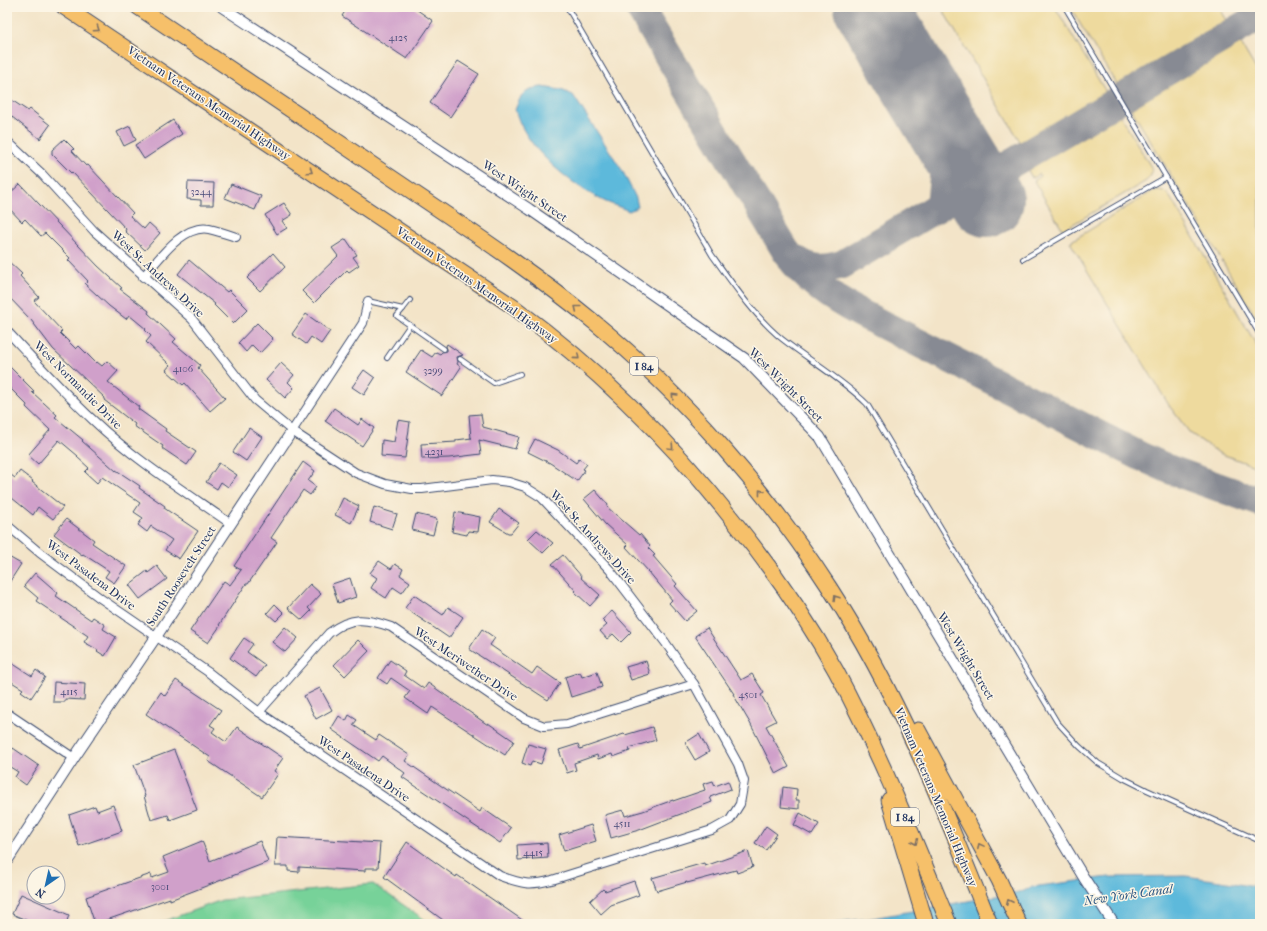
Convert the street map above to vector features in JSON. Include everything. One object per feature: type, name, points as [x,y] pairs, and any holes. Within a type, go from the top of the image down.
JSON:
[{"type":"highway","name":"Vietnam Veterans Memorial Highway","points":[[64,7],[545,330],[577,356],[624,399],[688,465],[770,568],[810,627],[872,742],[949,924]]},
{"type":"highway","name":"Vietnam Veterans Memorial Highway","points":[[138,7],[502,252],[561,295],[627,351],[666,388],[721,446],[752,481],[801,545],[852,622],[912,738],[990,924]]},
{"type":"highway","points":[[852,622],[928,747],[999,880],[1019,924]]},
{"type":"highway","points":[[872,742],[917,898],[926,924]]},
{"type":"street","name":"West Wright Street","points":[[222,7],[529,209],[744,358],[820,438],[1084,878],[1114,924]]},
{"type":"street","name":"West St. Andrews Drive","points":[[7,141],[42,174],[94,231],[143,277],[165,294],[192,319],[255,400],[292,431],[356,473],[385,484],[412,489],[422,489],[492,480],[509,482],[525,487],[540,497],[610,570],[665,642],[694,684],[738,764],[744,781],[740,804]]},
{"type":"street","points":[[143,277],[180,237],[192,229],[208,228],[236,237]]},
{"type":"street","name":"South Roosevelt Street","points":[[7,861],[363,323],[368,301]]},
{"type":"street","name":"West Normandie Drive","points":[[7,331],[41,368],[94,421],[151,469],[231,524]]},
{"type":"street","name":"West Pasadena Drive","points":[[7,525],[100,598],[208,672],[259,712],[500,876],[519,883],[536,884],[552,880],[712,830],[730,820],[740,804]]},
{"type":"street","name":"West Meriwether Drive","points":[[259,712],[329,633],[340,625],[356,620],[374,620],[391,627],[524,718],[544,726],[567,724],[694,684]]},
{"type":"street","points":[[7,713],[74,758]]},
{"type":"lane","points":[[567,7],[712,255],[731,282],[755,311],[781,338],[856,393],[867,404],[1058,722],[1080,746],[1098,762],[1123,778],[1146,790],[1260,841]]},
{"type":"lane","points":[[1065,7],[1260,335]]},
{"type":"lane","points":[[1024,259],[1166,177]]},
{"type":"lane","points":[[410,300],[397,316],[444,349]]},
{"type":"lane","points":[[368,301],[402,309]]},
{"type":"lane","points":[[387,358],[410,325]]},
{"type":"lane","points":[[460,360],[494,383],[520,374]]},
{"type":"green space","points":[[373,884],[431,924],[156,924],[222,900]]},
{"type":"sand","points":[[941,7],[1055,7],[1151,167],[1152,173],[1149,178],[1063,230],[1034,181],[1041,176],[1040,174],[1032,178],[1022,159],[1028,155]]},
{"type":"sand","points":[[1070,7],[1219,7],[1260,76],[1260,324]]},
{"type":"sand","points":[[1153,191],[1164,191],[1170,197],[1260,351],[1260,468],[1219,453],[1190,433],[1170,407],[1070,242]]},
{"type":"water","points":[[542,87],[561,90],[573,95],[622,170],[636,198],[638,207],[629,211],[594,196],[570,180],[537,149],[522,127],[515,110],[524,93],[531,89]]},
{"type":"water","name":"New York Canal","points":[[1186,876],[1260,888],[1260,924],[1188,924],[1164,921],[1126,924],[821,924],[873,918],[1024,891],[1031,887],[1109,877]]},
{"type":"building","points":[[348,7],[413,7],[433,21],[407,59],[342,16]]},
{"type":"building","points":[[458,61],[479,74],[450,117],[430,103]]},
{"type":"building","points":[[7,97],[28,111],[30,109],[50,125],[40,139],[7,113]]},
{"type":"building","points":[[173,120],[182,134],[144,159],[135,145]]},
{"type":"building","points":[[130,126],[136,140],[124,146],[117,132]]},
{"type":"building","points":[[64,139],[74,149],[72,151],[86,166],[88,165],[133,213],[130,216],[144,229],[149,223],[160,233],[145,250],[125,231],[126,229],[72,172],[71,173],[52,154],[52,150]]},
{"type":"building","points":[[188,182],[214,183],[213,205],[201,205],[201,200],[187,199]]},
{"type":"building","points":[[20,184],[98,266],[122,288],[120,289],[149,311],[148,313],[176,339],[173,342],[200,365],[198,368],[225,398],[210,411],[185,383],[183,385],[166,370],[170,365],[146,342],[151,336],[145,330],[146,329],[129,315],[126,319],[109,306],[85,284],[88,281],[68,260],[70,258],[45,233],[41,236],[25,219],[22,222],[7,206],[7,196]]},
{"type":"building","points":[[231,184],[261,196],[255,210],[225,198]]},
{"type":"building","points":[[284,203],[292,215],[282,221],[287,228],[277,234],[265,215]]},
{"type":"building","points":[[346,239],[357,255],[353,257],[359,265],[349,272],[347,270],[314,303],[302,291],[338,256],[332,248]]},
{"type":"building","points":[[273,253],[285,267],[260,291],[247,278]]},
{"type":"building","points":[[7,260],[22,274],[20,276],[39,297],[34,301],[62,331],[60,333],[76,349],[79,346],[96,363],[97,362],[102,366],[107,361],[118,371],[108,382],[139,407],[138,409],[166,429],[165,431],[196,452],[187,465],[134,426],[135,424],[104,400],[105,398],[53,349],[31,320],[7,295]]},
{"type":"building","points":[[189,260],[227,292],[229,290],[248,309],[233,324],[214,305],[215,304],[178,274]]},
{"type":"building","points":[[306,314],[330,331],[321,344],[311,337],[306,344],[292,334]]},
{"type":"building","points":[[257,323],[273,339],[260,353],[252,345],[246,352],[238,343]]},
{"type":"building","points":[[447,344],[463,355],[457,357],[457,364],[461,367],[442,396],[406,372],[421,350],[432,357],[436,352],[440,354],[447,351]]},
{"type":"building","points":[[281,363],[294,375],[288,382],[294,388],[285,398],[266,380]]},
{"type":"building","points":[[7,364],[34,391],[32,392],[57,415],[55,417],[83,440],[82,441],[116,471],[140,486],[139,488],[165,506],[164,508],[198,531],[179,559],[165,550],[172,540],[151,526],[147,532],[138,525],[143,518],[134,512],[140,503],[102,477],[97,483],[85,472],[89,468],[77,457],[78,456],[59,440],[38,464],[28,455],[50,430],[26,407],[27,405],[7,385]]},
{"type":"building","points":[[364,370],[375,378],[364,395],[352,387]]},
{"type":"building","points":[[334,408],[358,425],[362,419],[374,428],[362,446],[325,421]]},
{"type":"building","points":[[481,414],[483,427],[519,437],[515,449],[479,440],[481,454],[449,458],[422,459],[421,444],[456,442],[456,440],[472,438],[469,415]]},
{"type":"building","points":[[398,420],[410,422],[405,458],[381,456],[382,440],[394,442]]},
{"type":"building","points":[[249,428],[262,437],[246,461],[233,452]]},
{"type":"building","points":[[535,439],[558,450],[576,463],[579,459],[587,464],[583,469],[585,470],[577,481],[550,463],[528,452]]},
{"type":"building","points":[[303,462],[315,471],[308,481],[316,487],[310,495],[303,490],[271,538],[277,542],[248,584],[246,584],[208,643],[190,631],[224,581],[230,585],[241,570],[234,566]]},
{"type":"building","points":[[219,463],[237,475],[228,487],[221,482],[217,489],[206,482]]},
{"type":"building","points":[[20,471],[63,507],[53,519],[38,507],[33,515],[7,494],[7,472],[15,478]]},
{"type":"building","points":[[595,490],[608,505],[607,507],[639,535],[640,534],[650,546],[648,548],[655,555],[653,556],[677,584],[675,586],[697,611],[685,621],[669,603],[672,600],[626,547],[628,545],[605,524],[584,499]]},
{"type":"building","points":[[343,498],[359,506],[351,523],[335,515]]},
{"type":"building","points":[[374,507],[397,514],[392,529],[370,522]]},
{"type":"building","points":[[499,509],[519,523],[511,533],[508,533],[490,522]]},
{"type":"building","points":[[455,512],[480,517],[478,532],[468,531],[467,535],[452,532]]},
{"type":"building","points":[[416,514],[437,519],[433,535],[412,530]]},
{"type":"building","points":[[66,519],[94,540],[92,543],[126,566],[114,583],[105,577],[109,571],[83,554],[82,555],[54,534]]},
{"type":"building","points":[[537,530],[553,543],[543,553],[528,539]]},
{"type":"building","points":[[563,555],[582,577],[581,578],[600,595],[590,606],[575,592],[576,591],[552,564]]},
{"type":"building","points":[[7,556],[21,564],[7,586]]},
{"type":"building","points":[[379,561],[391,569],[395,564],[403,569],[400,575],[410,582],[402,593],[393,587],[386,598],[371,588],[377,578],[370,573]]},
{"type":"building","points":[[157,566],[167,579],[140,599],[129,585],[147,571],[148,573]]},
{"type":"building","points":[[35,573],[58,593],[56,596],[91,620],[93,617],[105,625],[103,629],[116,637],[105,656],[84,642],[88,636],[36,601],[38,598],[24,586]]},
{"type":"building","points":[[350,578],[356,597],[338,603],[332,584]]},
{"type":"building","points":[[310,584],[321,594],[308,608],[311,611],[302,620],[288,608]]},
{"type":"building","points":[[414,595],[443,615],[448,607],[463,617],[449,638],[405,608]]},
{"type":"building","points":[[275,604],[284,613],[276,621],[267,613]]},
{"type":"building","points":[[612,611],[631,632],[621,642],[613,634],[607,639],[600,631],[607,625],[602,620]]},
{"type":"building","points":[[285,627],[298,638],[285,652],[272,642]]},
{"type":"building","points":[[707,628],[741,680],[752,674],[764,693],[761,695],[776,721],[766,726],[789,767],[776,774],[734,694],[695,636]]},
{"type":"building","points":[[482,629],[495,638],[490,645],[532,674],[537,667],[560,683],[548,700],[469,649]]},
{"type":"building","points":[[244,638],[253,644],[247,652],[265,665],[256,677],[230,658]]},
{"type":"building","points":[[358,640],[369,651],[345,676],[334,665]]},
{"type":"building","points":[[7,660],[32,676],[36,670],[45,677],[31,698],[21,691],[23,689],[7,679]]},
{"type":"building","points":[[390,660],[406,671],[404,675],[424,689],[428,683],[488,725],[488,723],[514,741],[505,755],[432,707],[428,714],[405,698],[410,691],[391,678],[387,684],[378,678]]},
{"type":"building","points":[[646,661],[650,674],[631,680],[626,667]]},
{"type":"building","points":[[580,672],[582,677],[597,672],[602,687],[571,697],[565,677]]},
{"type":"building","points":[[176,680],[221,710],[210,725],[215,728],[212,732],[226,742],[237,727],[283,758],[274,771],[278,774],[262,797],[208,761],[210,757],[146,714],[161,692],[165,696]]},
{"type":"building","points":[[54,682],[85,684],[84,700],[65,699],[65,702],[53,702]]},
{"type":"building","points":[[320,688],[332,710],[316,719],[304,696]]},
{"type":"building","points":[[349,715],[357,720],[353,725],[376,740],[379,735],[409,755],[405,761],[480,812],[482,808],[511,828],[500,843],[402,777],[405,773],[382,756],[378,761],[331,729],[339,716],[346,721]]},
{"type":"building","points":[[652,727],[656,740],[629,748],[630,751],[613,757],[612,754],[598,759],[597,755],[574,763],[576,770],[567,773],[559,750],[578,744],[580,749],[624,734],[625,735]]},
{"type":"building","points":[[699,734],[709,752],[695,760],[685,743]]},
{"type":"building","points":[[528,744],[546,749],[541,764],[532,761],[530,766],[522,763]]},
{"type":"building","points":[[13,748],[39,766],[26,785],[15,777],[18,772],[7,765],[7,757]]},
{"type":"building","points":[[174,750],[197,810],[170,820],[168,815],[151,820],[145,796],[134,765]]},
{"type":"building","points":[[713,781],[715,786],[728,781],[731,789],[710,797],[712,802],[639,830],[611,838],[605,815],[623,810],[625,816],[643,811],[705,790],[703,784]]},
{"type":"building","points":[[783,787],[797,789],[796,800],[799,800],[799,809],[781,807]]},
{"type":"building","points":[[113,805],[122,831],[79,846],[69,815],[95,806],[97,811]]},
{"type":"building","points":[[800,813],[819,824],[812,835],[794,825]]},
{"type":"building","points":[[591,825],[596,841],[564,851],[559,835]]},
{"type":"building","points":[[766,826],[777,834],[766,850],[755,843]]},
{"type":"building","points":[[277,837],[380,843],[378,868],[365,868],[365,871],[299,867],[299,872],[288,871],[288,866],[275,866]]},
{"type":"building","points":[[202,841],[210,861],[260,841],[268,862],[170,900],[170,898],[95,924],[86,897],[151,874],[152,878],[169,872],[163,857]]},
{"type":"building","points":[[407,842],[456,877],[457,875],[528,924],[440,924],[443,920],[384,877]]},
{"type":"building","points":[[547,843],[548,858],[518,860],[517,845]]},
{"type":"building","points":[[748,851],[753,867],[737,873],[736,870],[657,891],[652,878],[704,863],[705,866]]},
{"type":"building","points":[[634,881],[639,895],[611,905],[601,914],[590,901],[603,889],[605,891]]},
{"type":"building","points":[[21,894],[26,896],[26,905],[46,905],[69,915],[66,924],[35,924],[12,914]]},
{"type":"taxiway","points":[[639,7],[787,253],[802,272],[820,288],[860,313],[1140,456],[1171,470],[1260,502]]},
{"type":"taxiway","points":[[933,210],[1260,16]]},
{"type":"taxiway","points":[[791,256],[803,264],[816,268],[829,268],[843,264],[938,207],[941,200],[948,135]]},
{"type":"runway","points":[[871,7],[987,200]]}]
